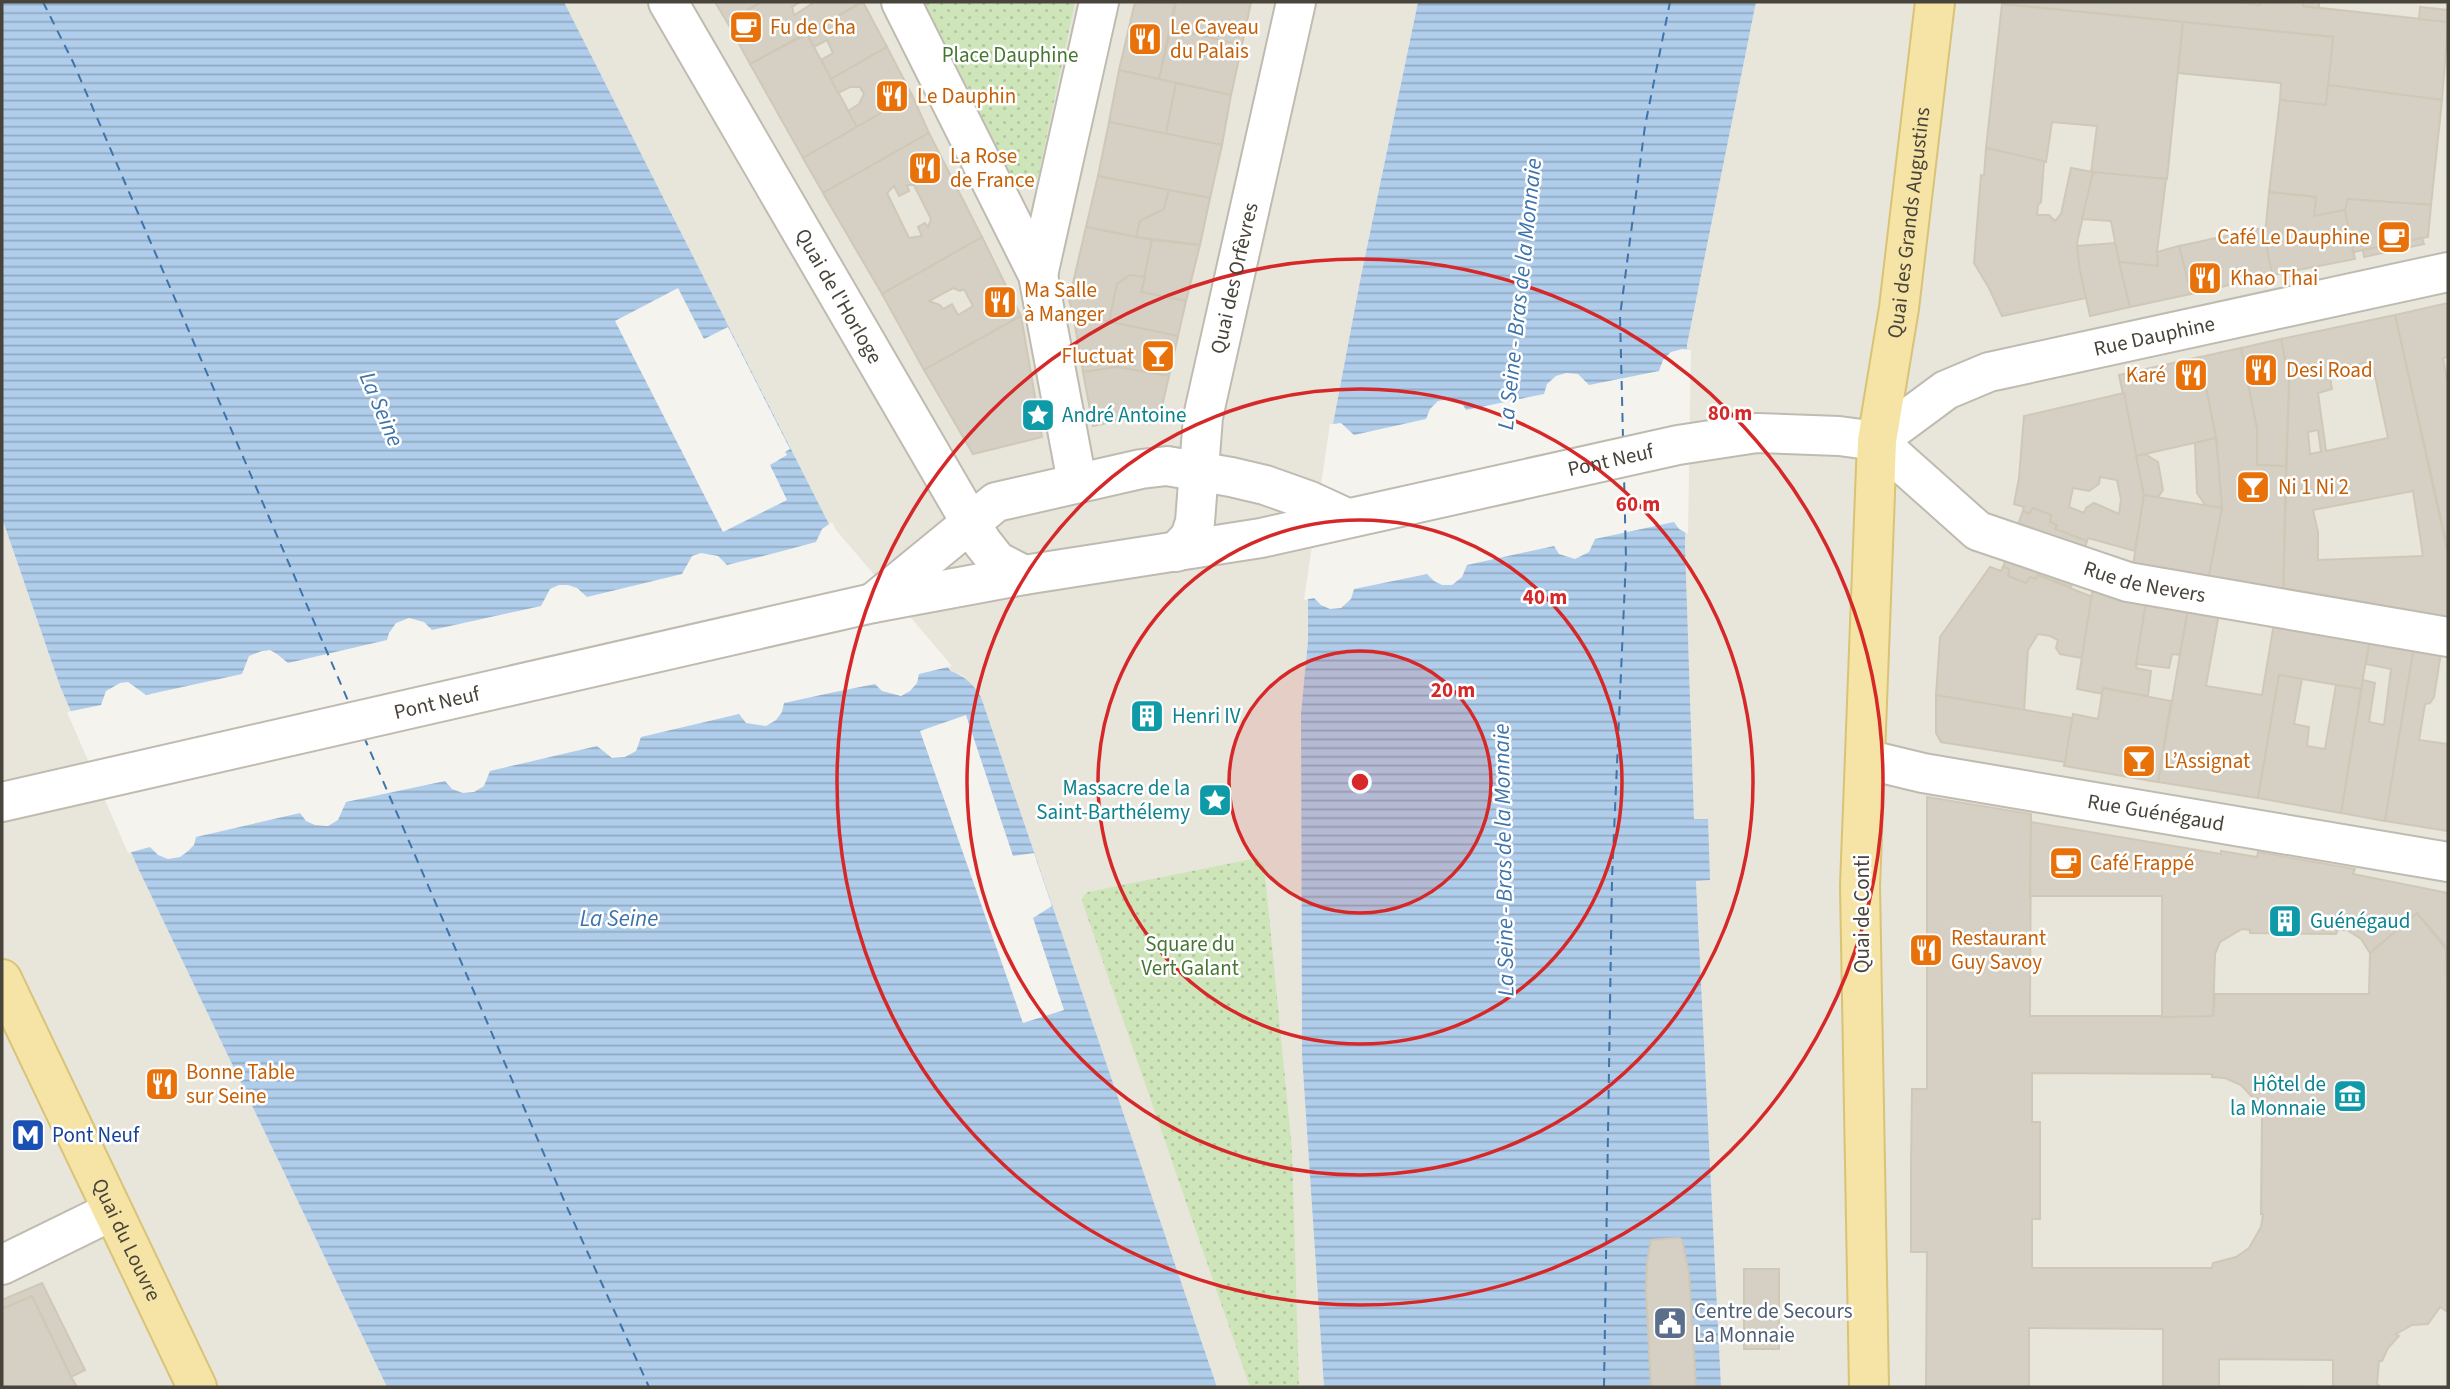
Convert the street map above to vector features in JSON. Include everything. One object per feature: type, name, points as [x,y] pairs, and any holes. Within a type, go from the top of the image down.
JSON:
[{"type":"main road","name":"Quai des Grands Augustins","points":[[1877,441],[1901,299],[1935,2]]},
{"type":"main road","name":"Quai de Conti","points":[[1869,1387],[1860,886],[1877,441]]},
{"type":"main road","name":"Quai du Louvre","points":[[2,979],[197,1387]]},
{"type":"street","name":"Quai de l'Horloge","points":[[668,2],[970,521],[997,561],[1024,575]]},
{"type":"street","points":[[901,2],[1038,275],[1077,482]]},
{"type":"street","points":[[1038,275],[1099,2]]},
{"type":"street","name":"Quai des Orfèvres","points":[[1176,552],[1190,537],[1195,522],[1203,417],[1296,2]]},
{"type":"street","name":"Rue Dauphine","points":[[1877,441],[1946,390],[1989,372],[2448,272]]},
{"type":"street","name":"Pont Neuf","points":[[11,800],[873,603],[1024,575],[1261,538],[1678,444],[1757,433],[1839,436],[1877,441]]},
{"type":"street","name":"Rue de Nevers","points":[[1877,441],[1978,531],[2078,566],[2128,582],[2448,637]]},
{"type":"street","name":"Pont Neuf","points":[[873,603],[996,502],[1140,469],[1167,466],[1265,485],[1347,518]]},
{"type":"street","name":"Rue Guénégaud","points":[[1865,759],[1937,775],[2448,862]]},
{"type":"street","points":[[2,1265],[112,1211]]},
{"type":"shaded area","points":[[564,2],[1418,2],[1333,424],[1308,599],[1308,641],[1301,713],[1302,1056],[1324,1387],[1217,1387],[981,697],[962,675],[952,671],[833,532]]},
{"type":"shaded area","points":[[1756,2],[2448,2],[2448,1387],[1721,1387],[1696,880],[1709,880],[1707,819],[1694,820],[1685,545],[1687,345]]},
{"type":"shaded area","points":[[2,518],[60,686],[137,866],[387,1387],[2,1387]]},
{"type":"green space","name":"Place Dauphine","points":[[924,2],[1075,2],[1038,177],[1028,185],[1013,178]]},
{"type":"green space","name":"Square du Vert Galant","points":[[1257,858],[1264,865],[1292,1150],[1299,1387],[1250,1387],[1082,901],[1088,892]]},
{"type":"water","name":"La Seine","points":[[2,2],[564,2],[833,532],[951,671],[969,681],[981,697],[1217,1387],[387,1387],[137,866],[60,686],[2,518]]},
{"type":"water","name":"La Seine - Bras de la Monnaie","points":[[1418,2],[1756,2],[1687,345],[1685,545],[1694,819],[1708,819],[1710,880],[1696,881],[1721,1387],[1324,1387],[1302,1056],[1301,713],[1308,641],[1308,599],[1333,424]]},
{"type":"pier","points":[[678,288],[704,339],[728,327],[790,449],[785,452],[787,455],[770,465],[787,500],[723,532],[615,321]]},
{"type":"pier","points":[[1691,350],[1688,534],[1674,522],[1595,539],[1589,552],[1575,559],[1559,554],[1554,546],[1467,565],[1462,577],[1452,585],[1442,585],[1427,574],[1354,589],[1351,599],[1341,608],[1330,609],[1314,598],[1304,600],[1330,424],[1341,423],[1354,435],[1426,419],[1430,409],[1438,401],[1449,399],[1463,405],[1466,410],[1544,394],[1547,384],[1556,376],[1566,373],[1578,374],[1589,385],[1659,371],[1663,360],[1671,352]]},
{"type":"pier","points":[[832,522],[952,666],[919,674],[917,683],[901,696],[882,691],[875,684],[784,703],[776,720],[766,726],[746,723],[739,714],[641,737],[636,751],[625,757],[612,758],[597,746],[490,771],[484,786],[474,792],[463,793],[452,789],[445,781],[346,802],[338,820],[328,826],[306,821],[300,813],[196,837],[194,845],[188,851],[180,857],[168,859],[158,855],[150,847],[128,853],[67,712],[101,705],[106,691],[120,683],[128,682],[146,695],[242,674],[249,656],[262,651],[270,650],[288,663],[387,640],[396,623],[409,618],[424,622],[432,630],[541,606],[550,589],[559,585],[577,588],[587,597],[682,574],[692,556],[701,553],[718,556],[727,565],[816,542],[822,529]]},
{"type":"pier","points":[[966,715],[1013,856],[1034,853],[1052,906],[1033,918],[1064,1010],[1023,1023],[920,731]]},
{"type":"building","points":[[715,2],[762,2],[727,22]]},
{"type":"building","points":[[762,2],[800,2],[792,7],[794,15],[815,2],[862,2],[750,64],[727,22]]},
{"type":"building","points":[[863,2],[887,47],[831,79],[821,60],[833,53],[827,40],[814,47],[807,34]]},
{"type":"building","points":[[1135,2],[1175,3],[1159,79],[1119,70]]},
{"type":"building","points":[[1176,2],[1251,2],[1242,45],[1171,29]]},
{"type":"building","points":[[2002,2],[2241,2],[2260,5],[2261,2],[2303,2],[2303,6],[2448,22],[2442,100],[2328,85],[2333,37]]},
{"type":"building","points":[[2303,2],[2319,2],[2319,8],[2303,6]]},
{"type":"building","points":[[2002,4],[2183,22],[2167,179],[2091,173],[2097,126],[2052,122],[2046,162],[1986,148]]},
{"type":"building","points":[[2420,7],[2448,10],[2448,22],[2419,19]]},
{"type":"building","points":[[2183,22],[2333,37],[2326,105],[2280,100],[2281,83],[2178,73]]},
{"type":"building","points":[[1171,29],[1242,45],[1231,95],[1159,79]]},
{"type":"building","points":[[807,34],[857,127],[803,158],[750,64]]},
{"type":"building","points":[[887,47],[912,95],[857,127],[848,111],[859,104],[864,94],[860,87],[850,87],[838,93],[831,79]]},
{"type":"building","points":[[1119,70],[1176,83],[1166,134],[1109,122]]},
{"type":"building","points":[[1176,83],[1231,95],[1222,145],[1166,134]]},
{"type":"building","points":[[2328,85],[2442,100],[2431,205],[2348,199],[2345,210],[2314,216],[2316,197],[2269,192],[2280,100],[2326,105]]},
{"type":"building","points":[[912,95],[929,133],[823,193],[803,158]]},
{"type":"building","points":[[1109,122],[1222,145],[1210,198],[1098,176]]},
{"type":"building","points":[[929,133],[982,237],[882,294],[823,193]],"holes":[[[907,185],[914,185],[931,219],[928,227],[925,223],[918,227],[922,236],[909,238],[887,193],[894,186],[899,196],[909,191]]]},
{"type":"building","points":[[1986,148],[2044,161],[2041,202],[2037,215],[2049,215],[2055,221],[2061,214],[2071,168],[2093,172],[2077,243],[2086,298],[2002,316],[1974,263],[1981,175],[1984,176]]},
{"type":"building","points":[[2093,172],[2166,179],[2157,252],[2158,266],[2119,262],[2111,221],[2082,219]]},
{"type":"building","points":[[1098,176],[1169,190],[1164,209],[1140,221],[1136,237],[1086,227]]},
{"type":"building","points":[[1169,190],[1210,198],[1200,245],[1136,237],[1140,221],[1164,209]]},
{"type":"building","points":[[2269,192],[2316,197],[2314,216],[2345,210],[2355,259],[2272,275],[2263,228],[2266,226]]},
{"type":"building","points":[[2348,199],[2431,205],[2428,237],[2353,252],[2345,210]]},
{"type":"building","points":[[1086,227],[1152,240],[1145,277],[1130,275],[1117,284],[1109,322],[1073,314],[1069,300]]},
{"type":"building","points":[[2263,228],[2272,275],[2191,294],[2179,246]]},
{"type":"building","points":[[982,237],[1021,316],[924,370],[882,294]],"holes":[[[953,288],[960,291],[964,289],[973,306],[958,315],[952,304],[943,309],[929,301]]]},
{"type":"building","points":[[2422,238],[2424,244],[2364,257],[2363,250]]},
{"type":"building","points":[[1152,240],[1200,245],[1186,301],[1141,292]]},
{"type":"building","points":[[2115,243],[2130,307],[2090,316],[2077,246]]},
{"type":"building","points":[[2179,246],[2191,294],[2130,307],[2119,262],[2158,266],[2157,252]]},
{"type":"building","points":[[1130,275],[1145,277],[1141,292],[1186,301],[1178,336],[1109,322],[1117,284]]},
{"type":"building","points":[[2448,303],[2448,357],[2443,358],[2448,384],[2448,550],[2395,315]]},
{"type":"building","points":[[1073,314],[1178,336],[1169,376],[1117,367],[1083,372]]},
{"type":"building","points":[[2395,315],[2448,554],[2448,627],[2283,598],[2289,381],[2281,339]],"holes":[[[2372,361],[2388,438],[2326,451],[2318,393],[2332,389],[2329,371]],[[2318,430],[2321,452],[2310,454],[2308,432]],[[2413,491],[2423,556],[2318,560],[2318,532],[2313,510]]]},
{"type":"building","points":[[1021,316],[1042,437],[973,454],[924,370]]},
{"type":"building","points":[[2281,339],[2289,381],[2286,466],[2257,465],[2257,429],[2241,348]]},
{"type":"building","name":"Ni 1 Ni 2","points":[[2241,348],[2257,429],[2257,465],[2286,466],[2283,598],[2207,585],[2222,508],[2216,438],[2200,357]]},
{"type":"building","points":[[2200,357],[2216,438],[2136,456],[2119,375]]},
{"type":"building","points":[[1117,367],[1169,376],[1161,411],[1093,426],[1083,372]]},
{"type":"building","points":[[2124,393],[2144,495],[2135,551],[2088,538],[2087,541],[2055,529],[2057,525],[2050,522],[2051,515],[2033,508],[2029,514],[2023,511],[2024,507],[2014,504],[2024,416]],"holes":[[[2100,477],[2117,480],[2121,499],[2119,514],[2094,503],[2086,508],[2084,513],[2069,507],[2073,488],[2089,491],[2099,484]]]},
{"type":"building","points":[[2216,438],[2222,508],[2206,506],[2197,493],[2195,443]]},
{"type":"building","points":[[2145,454],[2158,462],[2163,490],[2158,497],[2144,495],[2136,456]]},
{"type":"building","points":[[2144,495],[2222,508],[2207,585],[2132,572]]},
{"type":"building","points":[[2033,508],[2051,515],[2050,522],[2057,525],[2055,529],[2087,541],[2071,587],[2038,575],[2036,579],[2030,577],[2026,583],[2008,576],[2009,569],[2003,567],[2023,511],[2029,514]]},
{"type":"building","points":[[1990,567],[2001,571],[2003,567],[2009,569],[2008,576],[2026,583],[2030,577],[2036,579],[2038,575],[2092,597],[2082,658],[2060,654],[2056,648],[2058,640],[2038,634],[2028,650],[2024,711],[1936,695],[1940,637]]},
{"type":"building","points":[[2093,587],[2147,596],[2136,668],[2151,671],[2148,696],[2103,688],[2103,694],[2077,689]]},
{"type":"building","points":[[2147,596],[2189,603],[2180,655],[2172,654],[2169,668],[2136,664]]},
{"type":"building","points":[[2189,603],[2220,608],[2206,686],[2262,695],[2275,617],[2371,633],[2361,689],[2279,675],[2258,798],[2158,782]]},
{"type":"building","points":[[2371,633],[2415,641],[2385,821],[2341,813],[2363,680],[2375,683],[2369,722],[2384,725],[2391,669],[2366,664]]},
{"type":"building","points":[[2415,641],[2442,646],[2434,697],[2430,703],[2425,704],[2419,740],[2448,744],[2448,831],[2385,821]]},
{"type":"building","points":[[2279,675],[2302,679],[2294,724],[2309,727],[2307,746],[2325,749],[2336,685],[2361,689],[2341,813],[2258,798]]},
{"type":"building","points":[[2103,688],[2171,701],[2158,782],[2064,766],[2073,714],[2098,719]]},
{"type":"building","points":[[1936,695],[2072,718],[2065,762],[1941,742],[1936,733]]},
{"type":"building","name":"Henri IV","points":[[1151,701],[1157,727],[1142,730],[1137,704]]},
{"type":"building","name":"Hôtel de la Monnaie","points":[[1927,797],[2031,814],[2030,1016],[2213,1016],[2215,994],[2369,994],[2370,953],[2417,913],[2446,949],[2448,1312],[2440,1307],[2428,1324],[2412,1325],[2396,1334],[2399,1336],[2388,1348],[2382,1361],[2379,1361],[2377,1384],[2381,1387],[2333,1387],[2333,1360],[2219,1359],[2219,1386],[2327,1387],[2163,1387],[2163,1329],[2029,1328],[2029,1387],[1926,1387],[1927,1252],[1911,1252],[1911,1170],[1912,1089],[1927,1089]],"holes":[[[2032,1073],[2212,1074],[2212,1077],[2225,1078],[2241,1085],[2256,1101],[2262,1118],[2263,1214],[2261,1227],[2249,1248],[2236,1257],[2213,1263],[2212,1268],[2032,1268],[2032,1219],[2040,1219],[2040,1122],[2032,1122]]]},
{"type":"building","name":"Guénégaud","points":[[2031,822],[2221,854],[2221,851],[2257,857],[2258,852],[2355,869],[2353,874],[2448,893],[2448,949],[2417,913],[2370,953],[2361,939],[2347,930],[2338,930],[2336,934],[2250,933],[2250,930],[2242,929],[2220,942],[2215,954],[2213,1016],[2162,1017],[2162,896],[2030,896]]},
{"type":"building","name":"Centre de Secours La Monnaie","points":[[1651,1240],[1682,1240],[1689,1273],[1696,1387],[1651,1387],[1646,1289]]},
{"type":"building","points":[[1744,1269],[1779,1269],[1779,1349],[1744,1349]]},
{"type":"building","points":[[42,1283],[85,1370],[71,1377],[32,1296],[2,1309],[2,1300]]},
{"type":"building","points":[[32,1296],[77,1387],[2,1387],[2,1309]]},
{"type":"ferry route","points":[[43,2],[73,62],[349,703]]},
{"type":"ferry route","points":[[1623,438],[1620,316],[1645,126],[1670,2]]},
{"type":"ferry route","points":[[1604,1387],[1612,878],[1626,559],[1624,475]]},
{"type":"ferry route","points":[[364,737],[566,1205],[649,1387]]},
{"type":"place","name":"Fu de Cha","points":[[746,27]]},
{"type":"place","name":"Le Caveau du Palais","points":[[1145,39]]},
{"type":"place","name":"Le Dauphin","points":[[892,96]]},
{"type":"place","name":"La Rose de France","points":[[925,168]]},
{"type":"place","name":"Café Le Dauphine","points":[[2394,237]]},
{"type":"place","name":"Khao Thai","points":[[2205,278]]},
{"type":"place","name":"Ma Salle à Manger","points":[[1000,302]]},
{"type":"place","name":"Fluctuat","points":[[1158,356]]},
{"type":"place","name":"Desi Road","points":[[2261,370]]},
{"type":"place","name":"Karé","points":[[2191,375]]},
{"type":"place","name":"André Antoine","points":[[1038,415]]},
{"type":"place","name":"Ni 1 Ni 2","points":[[2253,487]]},
{"type":"place","name":"Henri IV","points":[[1147,716]]},
{"type":"place","name":"L’Assignat","points":[[2139,761]]},
{"type":"place","name":"Massacre de la Saint-Barthélemy","points":[[1215,800]]},
{"type":"place","name":"Café Frappé","points":[[2066,863]]},
{"type":"place","name":"Guénégaud","points":[[2285,921]]},
{"type":"place","name":"Restaurant Guy Savoy","points":[[1926,950]]},
{"type":"place","name":"Bonne Table sur Seine","points":[[162,1084]]},
{"type":"place","name":"Hôtel de la Monnaie","points":[[2350,1096]]},
{"type":"place","name":"Pont Neuf","points":[[28,1135]]},
{"type":"place","name":"Centre de Secours La Monnaie","points":[[1670,1323]]}]
